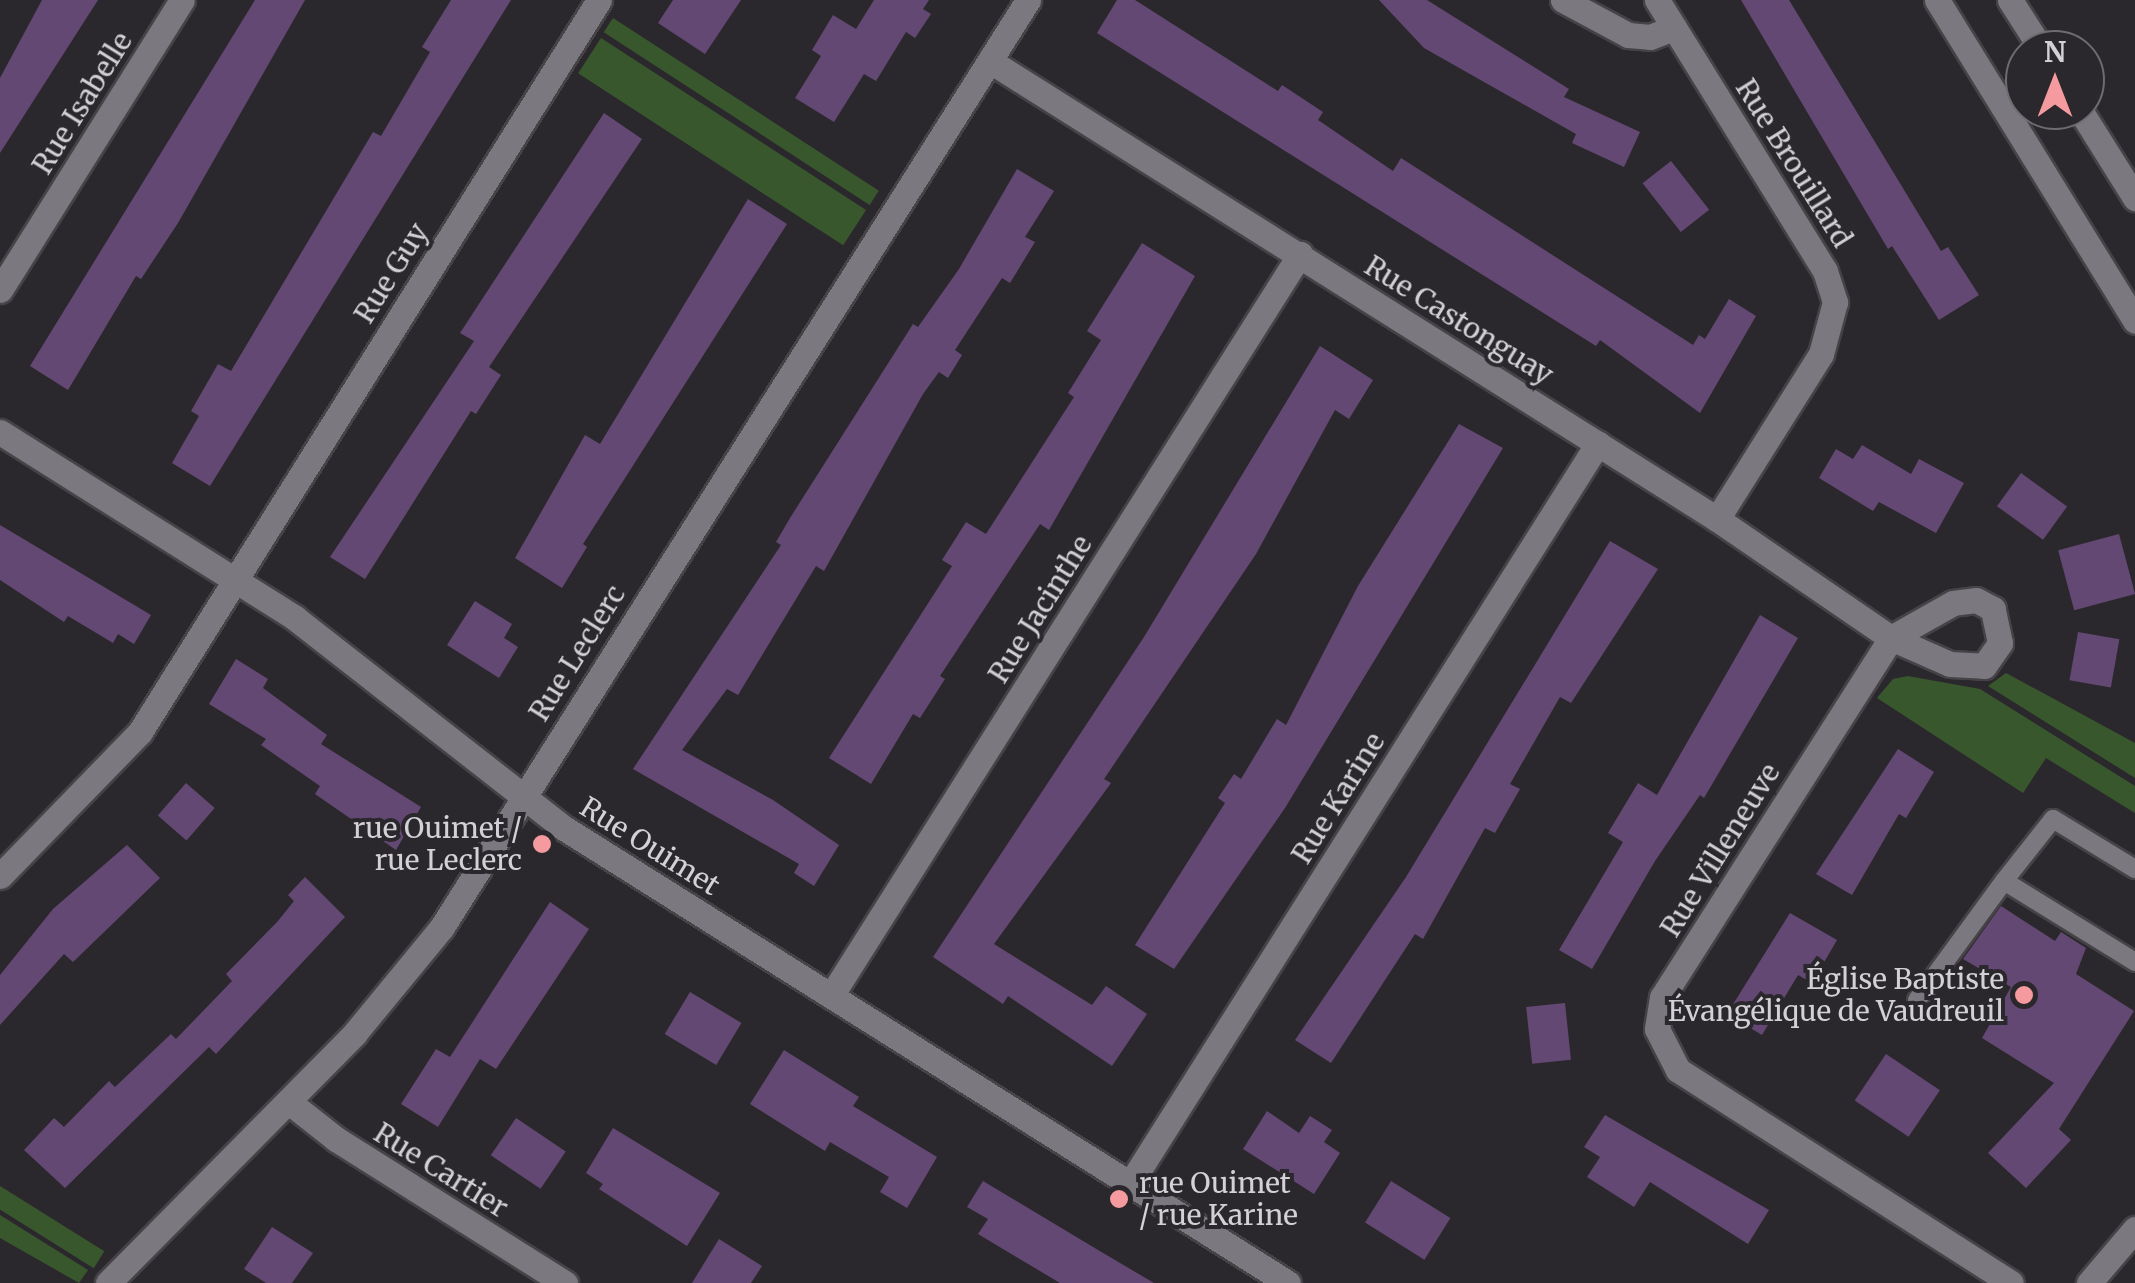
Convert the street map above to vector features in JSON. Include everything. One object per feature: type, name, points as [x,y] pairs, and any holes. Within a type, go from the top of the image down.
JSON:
[{"type":"street","name":"Rue Isabelle","points":[[0,290],[182,0]]},
{"type":"street","name":"Rue Guy","points":[[2,870],[140,732],[600,0]]},
{"type":"street","name":"Rue Leclerc","points":[[108,1283],[289,1102],[423,952],[525,798],[1028,0]]},
{"type":"street","points":[[1562,0],[1628,34],[1650,37],[1674,28]]},
{"type":"street","name":"Rue Brouillard","points":[[1657,0],[1825,271],[1835,302],[1821,354],[1717,519]]},
{"type":"street","points":[[1937,0],[2135,321]]},
{"type":"street","points":[[2010,0],[2029,30]]},
{"type":"street","name":"Rue Castonguay","points":[[990,61],[1717,519],[1891,638]]},
{"type":"street","points":[[2092,130],[2135,198]]},
{"type":"street","name":"Rue Jacinthe","points":[[831,996],[1300,254]]},
{"type":"street","name":"Rue Ouimet","points":[[0,432],[319,636],[525,798],[1288,1283]]},
{"type":"street","name":"Rue Karine","points":[[1130,1184],[1598,443]]},
{"type":"street","name":"Rue Villeneuve","points":[[1891,638],[1662,997],[1657,1028],[1678,1070],[2011,1283]]},
{"type":"street","name":"Rue Cartier","points":[[289,1102],[336,1139],[565,1283]]},
{"type":"street","points":[[2089,1283],[2135,1229]]},
{"type":"lane","points":[[1917,1000],[2053,819],[2135,869]]},
{"type":"lane","points":[[2004,882],[2135,962]]},
{"type":"green space","points":[[613,18],[879,191],[870,205],[604,32]]},
{"type":"green space","points":[[601,38],[866,210],[843,245],[578,73]]},
{"type":"green space","points":[[2006,673],[2135,743],[2135,778],[1988,686]]},
{"type":"green space","points":[[1908,676],[1980,689],[2135,786],[2135,813],[2046,758],[2023,793],[1877,698],[1893,679]]},
{"type":"green space","points":[[0,1186],[104,1251],[94,1268],[0,1210]]},
{"type":"green space","points":[[0,1215],[88,1270],[79,1283],[0,1238]]},
{"type":"building","points":[[42,0],[98,0],[0,153],[0,78]]},
{"type":"building","points":[[255,0],[305,0],[178,223],[141,279],[136,276],[68,390],[30,366]]},
{"type":"building","points":[[451,0],[511,0],[210,486],[172,463],[199,416],[191,411],[218,364],[231,371],[373,132],[381,136],[430,52],[422,47]]},
{"type":"building","points":[[673,0],[741,0],[705,54],[658,23]]},
{"type":"building","points":[[874,0],[929,0],[923,9],[931,14],[915,38],[906,32],[876,81],[864,74],[834,122],[795,98],[821,56],[812,50],[833,15],[856,29]]},
{"type":"building","points":[[1117,0],[1135,0],[1278,91],[1282,85],[1323,112],[1318,120],[1393,171],[1401,158],[1693,345],[1699,335],[1705,339],[1729,299],[1756,316],[1700,413],[1600,340],[1596,346],[1097,33]]},
{"type":"building","points":[[1379,0],[1427,0],[1569,89],[1564,97],[1640,132],[1624,167],[1572,143],[1576,134],[1424,48]]},
{"type":"building","points":[[1741,0],[1789,0],[1941,251],[1948,247],[1979,295],[1939,320],[1892,246],[1888,249]]},
{"type":"building","points":[[604,113],[642,139],[489,367],[501,375],[476,414],[471,411],[365,579],[330,557],[474,341],[460,333]]},
{"type":"building","points":[[1671,161],[1709,210],[1681,232],[1643,183]]},
{"type":"building","points":[[1017,169],[1054,191],[1025,237],[1035,242],[1010,283],[1002,278],[955,350],[962,355],[948,378],[939,372],[923,394],[824,571],[816,566],[738,695],[727,689],[682,750],[773,800],[839,845],[814,886],[794,873],[799,864],[633,769],[781,545],[776,542],[790,518],[913,324],[918,327],[959,269]]},
{"type":"building","points":[[748,199],[787,224],[583,544],[587,547],[562,588],[515,558],[585,435],[600,444]]},
{"type":"building","points":[[1142,243],[1195,276],[1049,530],[1040,524],[940,676],[945,679],[920,718],[913,714],[871,784],[829,758],[952,566],[942,560],[966,522],[986,534],[1074,397],[1068,393],[1101,340],[1087,331]]},
{"type":"building","points":[[1320,346],[1373,380],[1349,419],[1335,410],[1256,554],[1104,779],[1111,783],[994,944],[1092,1005],[1106,986],[1147,1014],[1112,1066],[1008,996],[1003,1004],[933,957],[1144,637]]},
{"type":"building","points":[[1459,424],[1503,448],[1285,808],[1174,969],[1135,945],[1225,803],[1218,798],[1234,774],[1241,779],[1277,719],[1286,725],[1358,586]]},
{"type":"building","points":[[1862,445],[1911,474],[1919,459],[1964,483],[1936,533],[1879,502],[1873,511],[1819,478],[1836,449],[1853,459]]},
{"type":"building","points":[[2021,473],[2067,507],[2043,540],[1997,506]]},
{"type":"building","points":[[0,525],[151,615],[134,644],[118,634],[113,643],[68,616],[64,622],[0,580]]},
{"type":"building","points":[[2119,534],[2135,594],[2074,610],[2058,550]]},
{"type":"building","points":[[1610,541],[1658,569],[1571,703],[1560,697],[1510,784],[1520,789],[1495,833],[1485,828],[1423,939],[1415,934],[1331,1063],[1295,1040],[1406,877]]},
{"type":"building","points":[[475,601],[512,624],[504,638],[518,647],[499,678],[447,645]]},
{"type":"building","points":[[1760,615],[1798,638],[1704,798],[1700,795],[1655,861],[1592,969],[1559,950],[1623,842],[1608,833],[1638,783],[1657,795]]},
{"type":"building","points":[[2078,632],[2119,639],[2111,688],[2069,680]]},
{"type":"building","points":[[236,659],[268,679],[263,688],[327,735],[321,744],[421,807],[396,850],[315,794],[320,786],[261,745],[266,739],[209,704]]},
{"type":"building","points":[[1898,749],[1934,772],[1906,818],[1899,814],[1852,895],[1816,874]]},
{"type":"building","points":[[186,783],[215,808],[186,840],[158,815]]},
{"type":"building","points":[[127,845],[160,878],[73,962],[64,954],[0,1025],[0,975],[53,909]]},
{"type":"building","points":[[305,877],[345,917],[216,1054],[209,1047],[65,1188],[24,1150],[54,1118],[64,1127],[109,1081],[115,1087],[171,1034],[176,1039],[232,981],[226,974],[278,921],[294,901],[288,895]]},
{"type":"building","points":[[550,902],[589,929],[496,1069],[480,1059],[438,1127],[401,1104],[436,1049],[450,1057]]},
{"type":"building","name":"Église Baptiste Évangélique de Vaudreuil","points":[[2001,906],[2055,941],[2061,932],[2086,948],[2076,974],[2134,1011],[2059,1129],[2071,1140],[2026,1188],[1988,1153],[2054,1083],[1982,1038],[2011,987],[1963,959]]},
{"type":"building","points":[[1790,913],[1837,940],[1812,983],[1798,975],[1762,1035],[1727,1014]]},
{"type":"building","points":[[690,992],[741,1023],[716,1065],[665,1034]]},
{"type":"building","points":[[1565,1003],[1571,1060],[1532,1064],[1526,1007]]},
{"type":"building","points":[[784,1050],[859,1097],[853,1106],[937,1157],[907,1208],[880,1192],[889,1177],[830,1142],[825,1151],[750,1104]]},
{"type":"building","points":[[1886,1054],[1940,1090],[1909,1137],[1855,1100]]},
{"type":"building","points":[[1267,1111],[1299,1133],[1310,1116],[1332,1130],[1324,1142],[1340,1153],[1314,1194],[1243,1149]]},
{"type":"building","points":[[1605,1115],[1769,1210],[1748,1244],[1650,1182],[1634,1207],[1587,1177],[1600,1157],[1584,1147]]},
{"type":"building","points":[[516,1118],[566,1152],[541,1189],[491,1155]]},
{"type":"building","points":[[613,1128],[720,1193],[687,1246],[599,1189],[603,1184],[586,1173]]},
{"type":"building","points":[[983,1181],[1154,1283],[1060,1283],[978,1234],[988,1219],[967,1207]]},
{"type":"building","points":[[1391,1181],[1450,1218],[1424,1260],[1365,1223]]},
{"type":"building","points":[[272,1227],[313,1253],[292,1283],[266,1283],[244,1269]]},
{"type":"building","points":[[719,1239],[762,1266],[751,1283],[692,1283]]},
{"type":"place","name":"rue Ouimet / rue Leclerc","points":[[542,844]]},
{"type":"place","name":"Église Baptiste Évangélique de Vaudreuil","points":[[2024,995]]},
{"type":"place","name":"rue Ouimet / rue Karine","points":[[1119,1199]]}]
